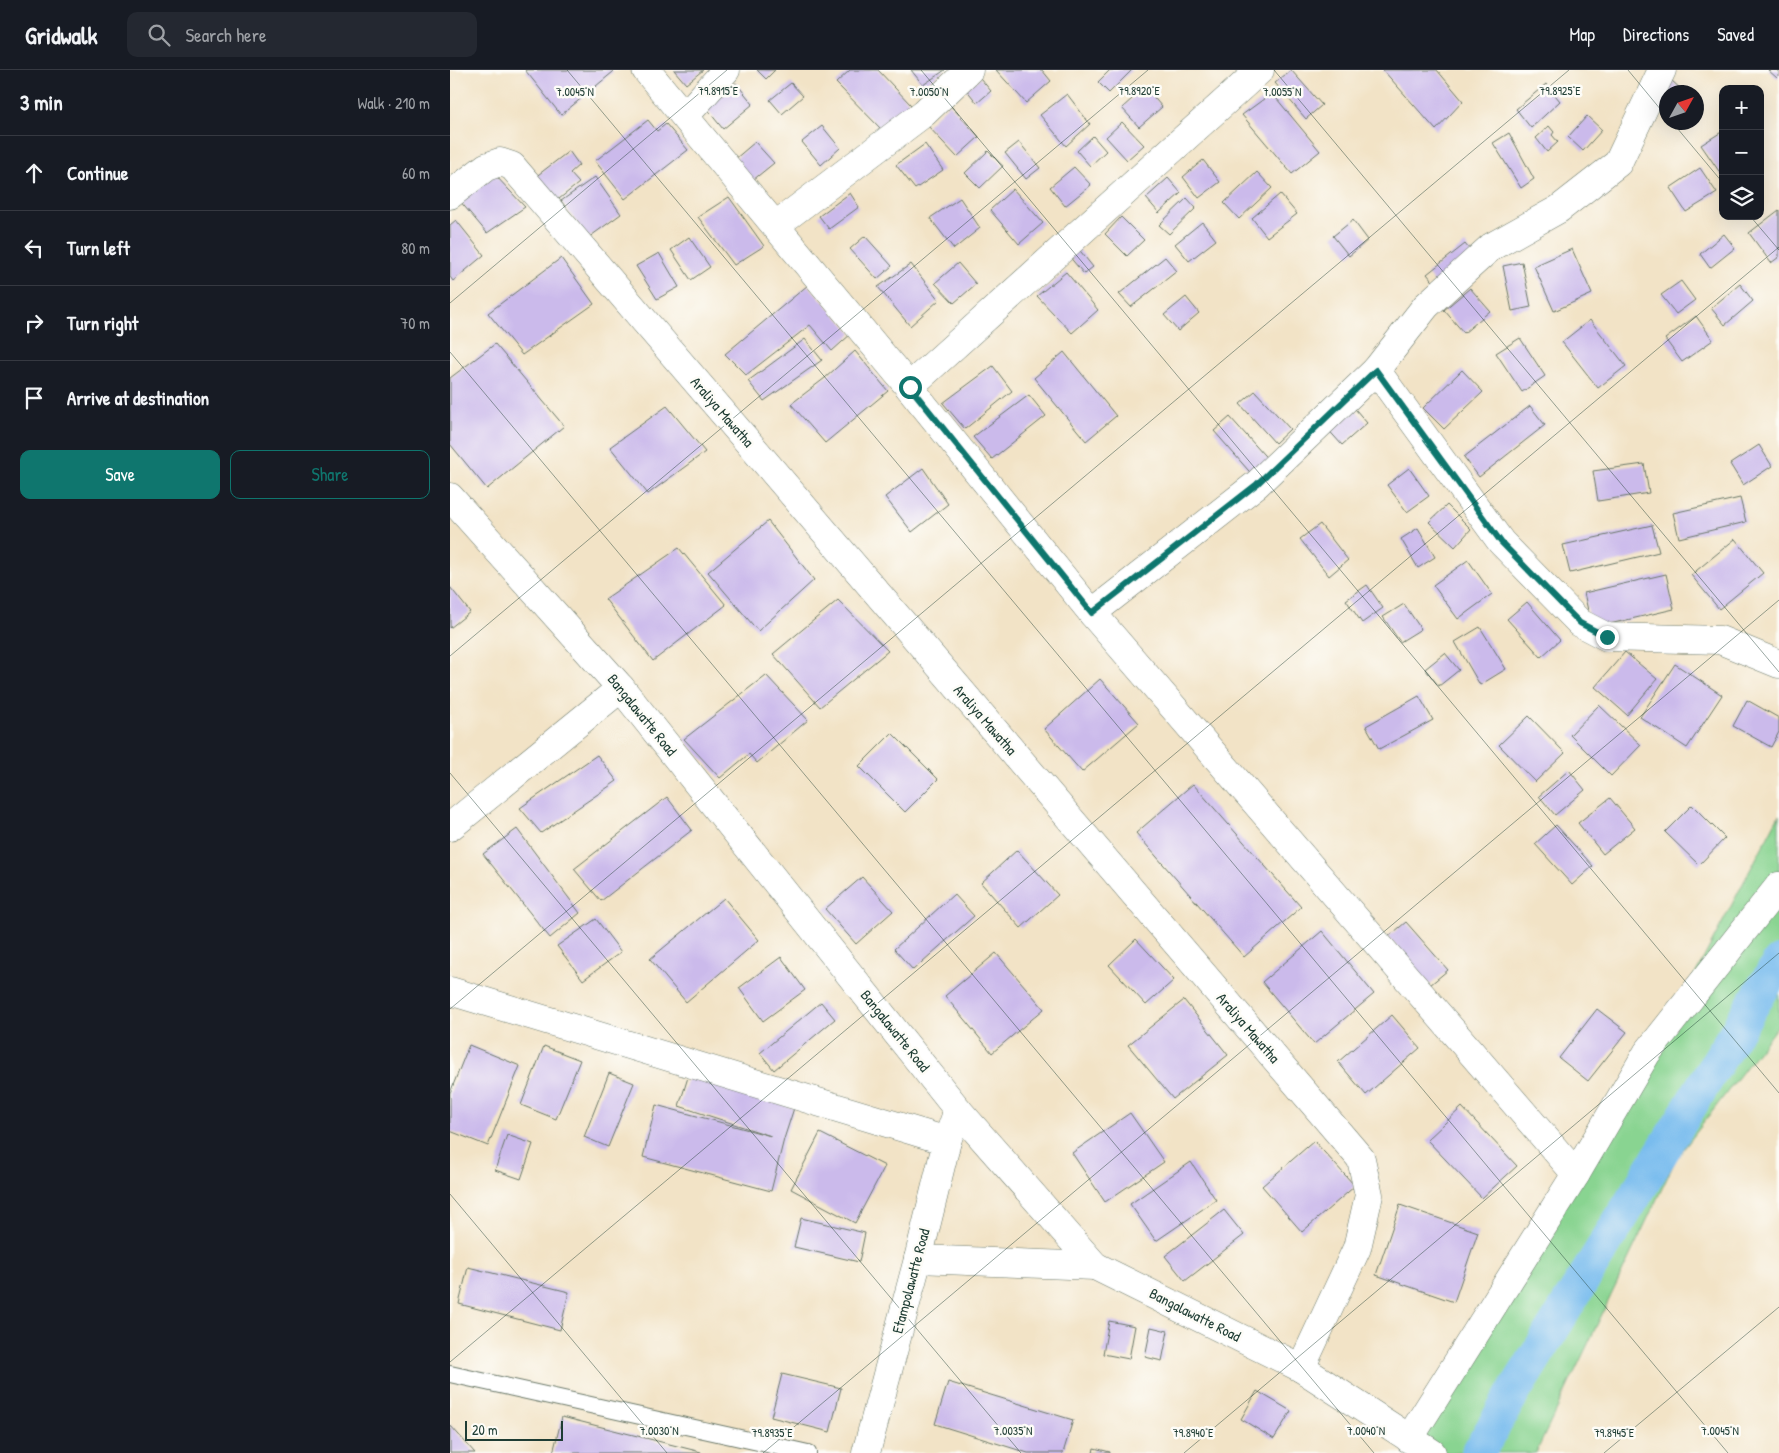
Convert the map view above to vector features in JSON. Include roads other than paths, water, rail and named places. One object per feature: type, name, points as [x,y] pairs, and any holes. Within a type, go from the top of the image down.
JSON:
[{"type":"street","points":[[646,70],[910,387],[1092,613],[1576,1174]]},
{"type":"street","points":[[685,116],[726,70]]},
{"type":"street","points":[[776,225],[924,113],[969,70]]},
{"type":"street","points":[[910,387],[1260,70]]},
{"type":"street","points":[[1092,613],[1257,484],[1376,370],[1426,306],[1491,247],[1560,209],[1618,163],[1662,70]]},
{"type":"street","name":"Araliya Mawatha","points":[[450,196],[486,167],[500,162],[512,166],[1361,1159],[1369,1194],[1357,1248],[1301,1368]]},
{"type":"street","points":[[1376,370],[1501,542],[1580,623],[1607,637],[1720,640],[1779,664]]},
{"type":"street","name":"Bangalawatte Road","points":[[450,497],[621,688],[958,1110],[1095,1266],[1301,1368],[1421,1446]]},
{"type":"street","points":[[450,827],[621,688]]},
{"type":"street","points":[[1421,1446],[1647,1053],[1779,886]]},
{"type":"street","points":[[450,991],[947,1140]]},
{"type":"street","name":"Etampolawatte Road","points":[[866,1453],[918,1259],[947,1140],[958,1110]]},
{"type":"street","points":[[918,1259],[1095,1266]]},
{"type":"lane","points":[[450,1374],[808,1453]]},
{"type":"waterway","points":[[1478,1453],[1779,962]]}]
